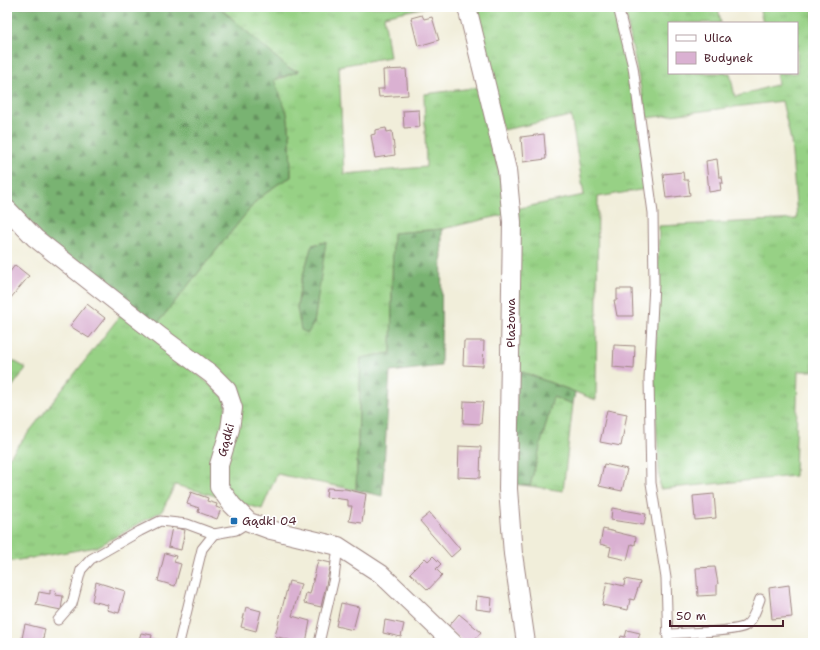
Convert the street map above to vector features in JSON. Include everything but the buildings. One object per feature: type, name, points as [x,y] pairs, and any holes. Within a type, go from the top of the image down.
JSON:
[{"type":"street","name":"Plażowa","points":[[467,7],[507,170],[512,222],[508,489],[513,554],[526,643]]},
{"type":"street","name":"Gądki","points":[[7,209],[35,238],[161,337],[211,374],[227,390],[233,408],[230,429],[219,465],[219,487],[232,505],[249,522],[271,530],[338,546],[382,574],[447,641]]},
{"type":"lane","points":[[618,7],[633,67],[653,214],[654,284],[649,379],[651,483],[666,578],[668,638],[746,626],[760,599]]},
{"type":"lane","points":[[58,620],[72,604],[81,570],[91,559],[140,530],[160,521],[187,524],[214,534],[236,530],[249,522]]},
{"type":"lane","points":[[179,643],[202,549],[214,534]]},
{"type":"lane","points":[[319,643],[334,578],[338,546]]},
{"type":"green space","points":[[7,7],[219,7],[288,68],[299,71],[274,80],[287,113],[290,135],[291,177],[278,184],[257,200],[156,325],[37,234],[7,202]]},
{"type":"green space","points":[[219,7],[426,7],[384,16],[390,57],[339,66],[344,174],[426,167],[424,94],[481,87],[508,214],[442,229],[393,233],[391,353],[361,358],[356,490],[277,474],[262,509],[232,501],[222,478],[237,400],[156,325],[257,200],[278,184],[291,177],[290,135],[287,113],[273,80],[298,71],[288,68]],"holes":[[[325,242],[314,323],[297,308],[301,282],[312,245]]]},
{"type":"green space","points":[[473,7],[614,7],[633,83],[646,189],[598,197],[596,400],[517,370],[515,209],[584,195],[571,116],[503,130]]},
{"type":"green space","points":[[624,7],[718,7],[721,22],[668,22],[668,74],[730,74],[735,97],[778,84],[776,74],[798,74],[798,22],[763,22],[759,7],[813,7],[813,270],[811,271],[813,371],[798,371],[795,476],[660,489],[654,382],[659,226],[797,219],[791,141],[782,101],[647,118]]},
{"type":"green space","points":[[442,229],[441,366],[390,372],[382,496],[356,490],[361,358],[391,353],[393,233]]},
{"type":"green space","points":[[326,242],[314,323],[308,333],[301,330],[297,308],[301,282],[312,245]]},
{"type":"green space","points":[[123,312],[158,339],[226,399],[220,497],[175,485],[162,511],[97,547],[7,562],[7,460]]},
{"type":"green space","points":[[7,357],[26,368],[7,394]]},
{"type":"green space","points":[[517,370],[575,392],[573,404],[553,397],[530,486],[513,484]]},
{"type":"green space","points":[[553,397],[573,404],[563,491],[530,486]]},
{"type":"place","name":"Gądki 04","points":[[234,521]]}]
